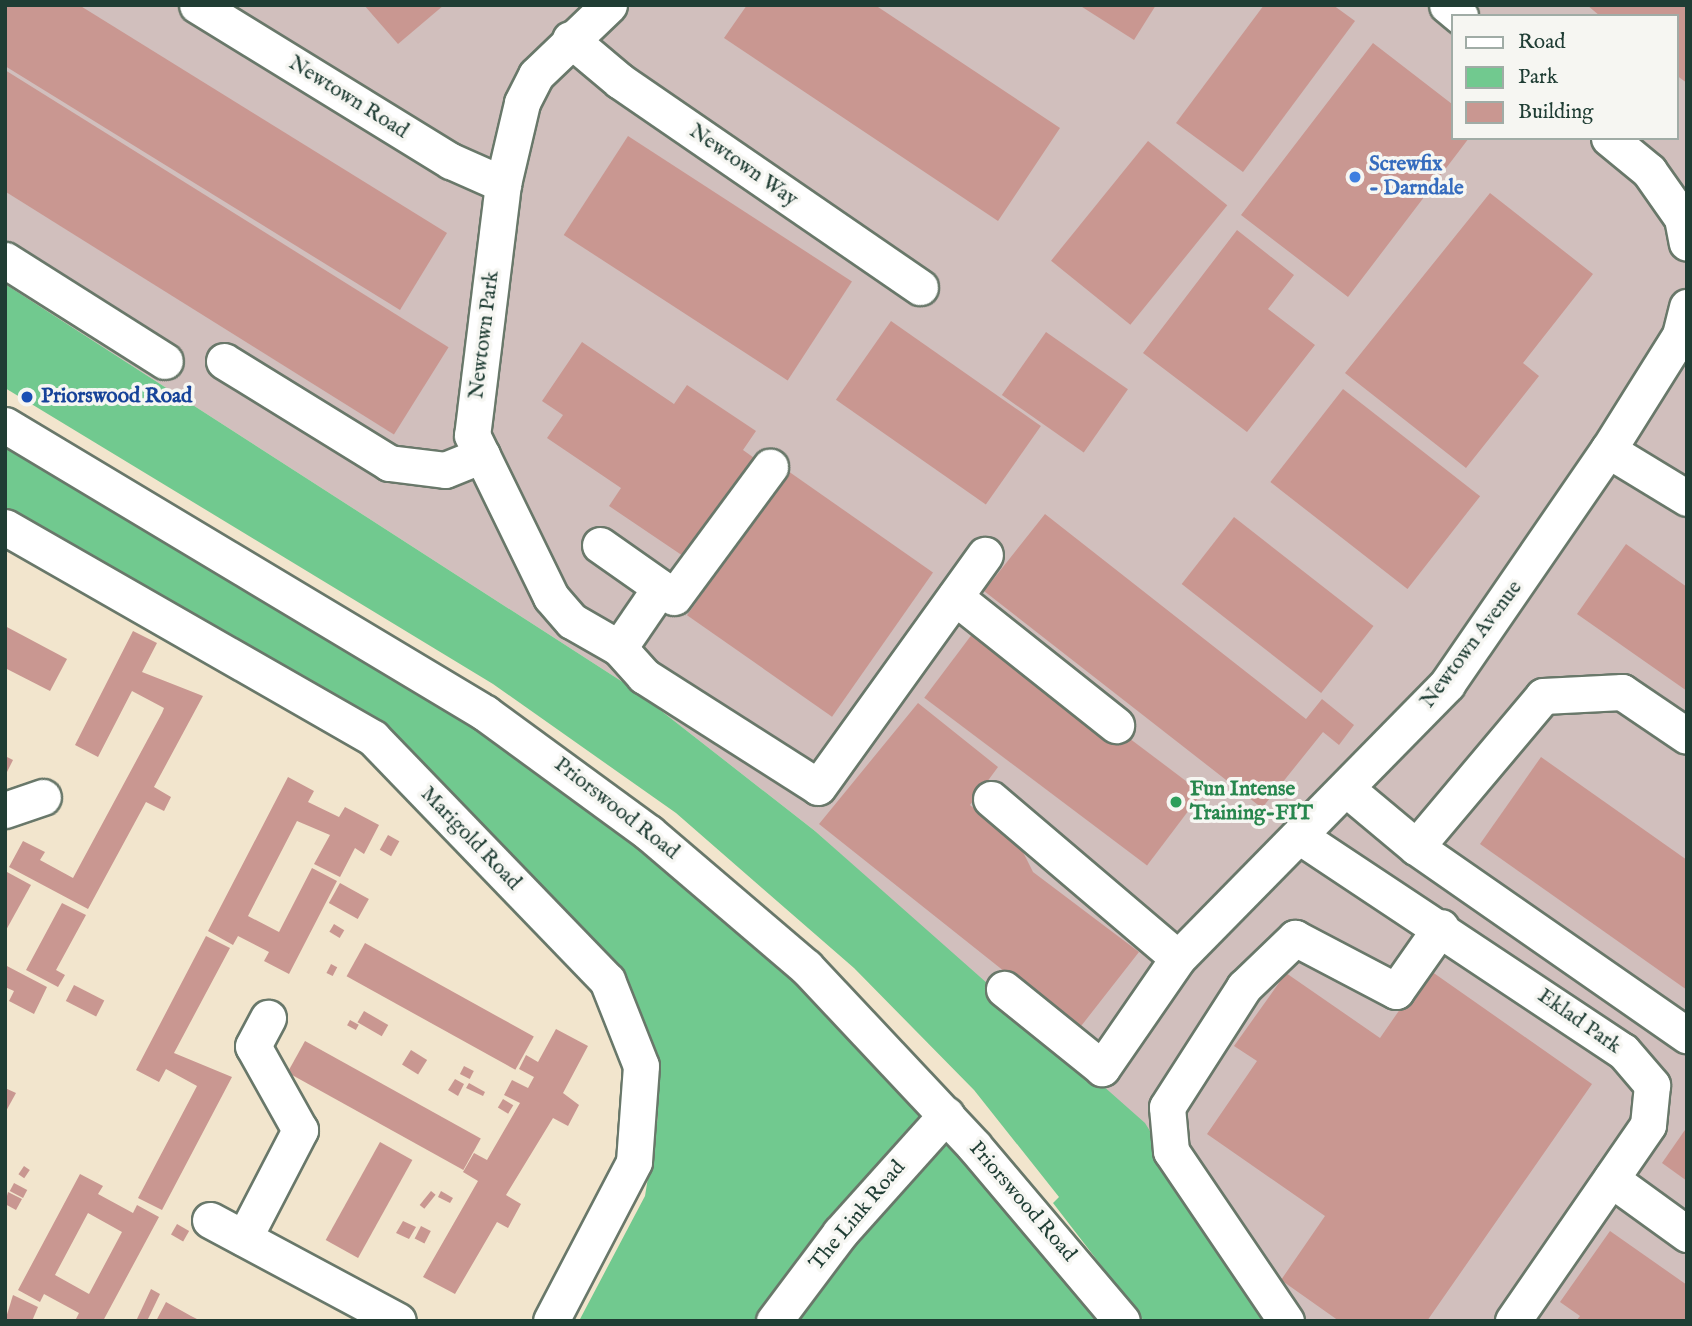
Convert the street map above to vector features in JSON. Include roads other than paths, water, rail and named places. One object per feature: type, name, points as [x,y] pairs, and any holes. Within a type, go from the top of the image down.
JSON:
[{"type":"street","name":"Newtown Road","points":[[197,5],[451,161],[503,184]]},
{"type":"street","name":"Newtown Park","points":[[609,5],[570,39],[536,75],[522,103],[503,184],[472,435],[551,597],[572,621],[619,648],[644,676],[818,787],[955,597]]},
{"type":"street","name":"Newtown Way","points":[[570,39],[732,158],[920,287]]},
{"type":"street","points":[[1611,140],[1649,171],[1682,218],[1687,243]]},
{"type":"street","points":[[5,260],[165,361]]},
{"type":"street","name":"Newtown Avenue","points":[[1004,989],[1101,1068],[1188,949],[1349,790],[1447,684],[1608,450],[1680,335],[1687,307]]},
{"type":"street","points":[[224,360],[389,463],[445,470],[486,464]]},
{"type":"street","name":"Priorswood Road","points":[[5,425],[565,767],[806,967],[946,1115],[1122,1321]]},
{"type":"street","points":[[1608,450],[1687,498]]},
{"type":"street","points":[[600,545],[674,597],[770,467]]},
{"type":"street","name":"Marigold Road","points":[[5,527],[373,738],[607,980],[641,1066],[634,1162],[551,1321]]},
{"type":"street","points":[[985,555],[955,597],[1116,725]]},
{"type":"street","points":[[619,648],[660,588]]},
{"type":"street","points":[[1416,847],[1543,696],[1622,692],[1687,736]]},
{"type":"street","points":[[1349,790],[1416,847],[1687,1035]]},
{"type":"street","points":[[5,810],[43,797]]},
{"type":"street","points":[[991,799],[1188,949]]},
{"type":"street","name":"Eklad Park","points":[[1302,838],[1441,927],[1623,1051],[1652,1085],[1647,1125],[1513,1321]]},
{"type":"street","points":[[1286,1321],[1171,1152],[1167,1107],[1244,987],[1295,938],[1395,991],[1441,927]]},
{"type":"street","points":[[244,1238],[299,1130],[253,1046],[268,1018]]},
{"type":"street","name":"The Link Road","points":[[775,1321],[840,1233],[946,1115]]},
{"type":"street","points":[[1611,1179],[1687,1234]]},
{"type":"street","points":[[210,1220],[398,1321]]},
{"type":"place","name":"Screwfix - Darndale","points":[[1355,177]]},
{"type":"place","name":"Priorswood Road","points":[[27,397]]},
{"type":"place","name":"Fun Intense Training-FIT","points":[[1176,802]]}]
